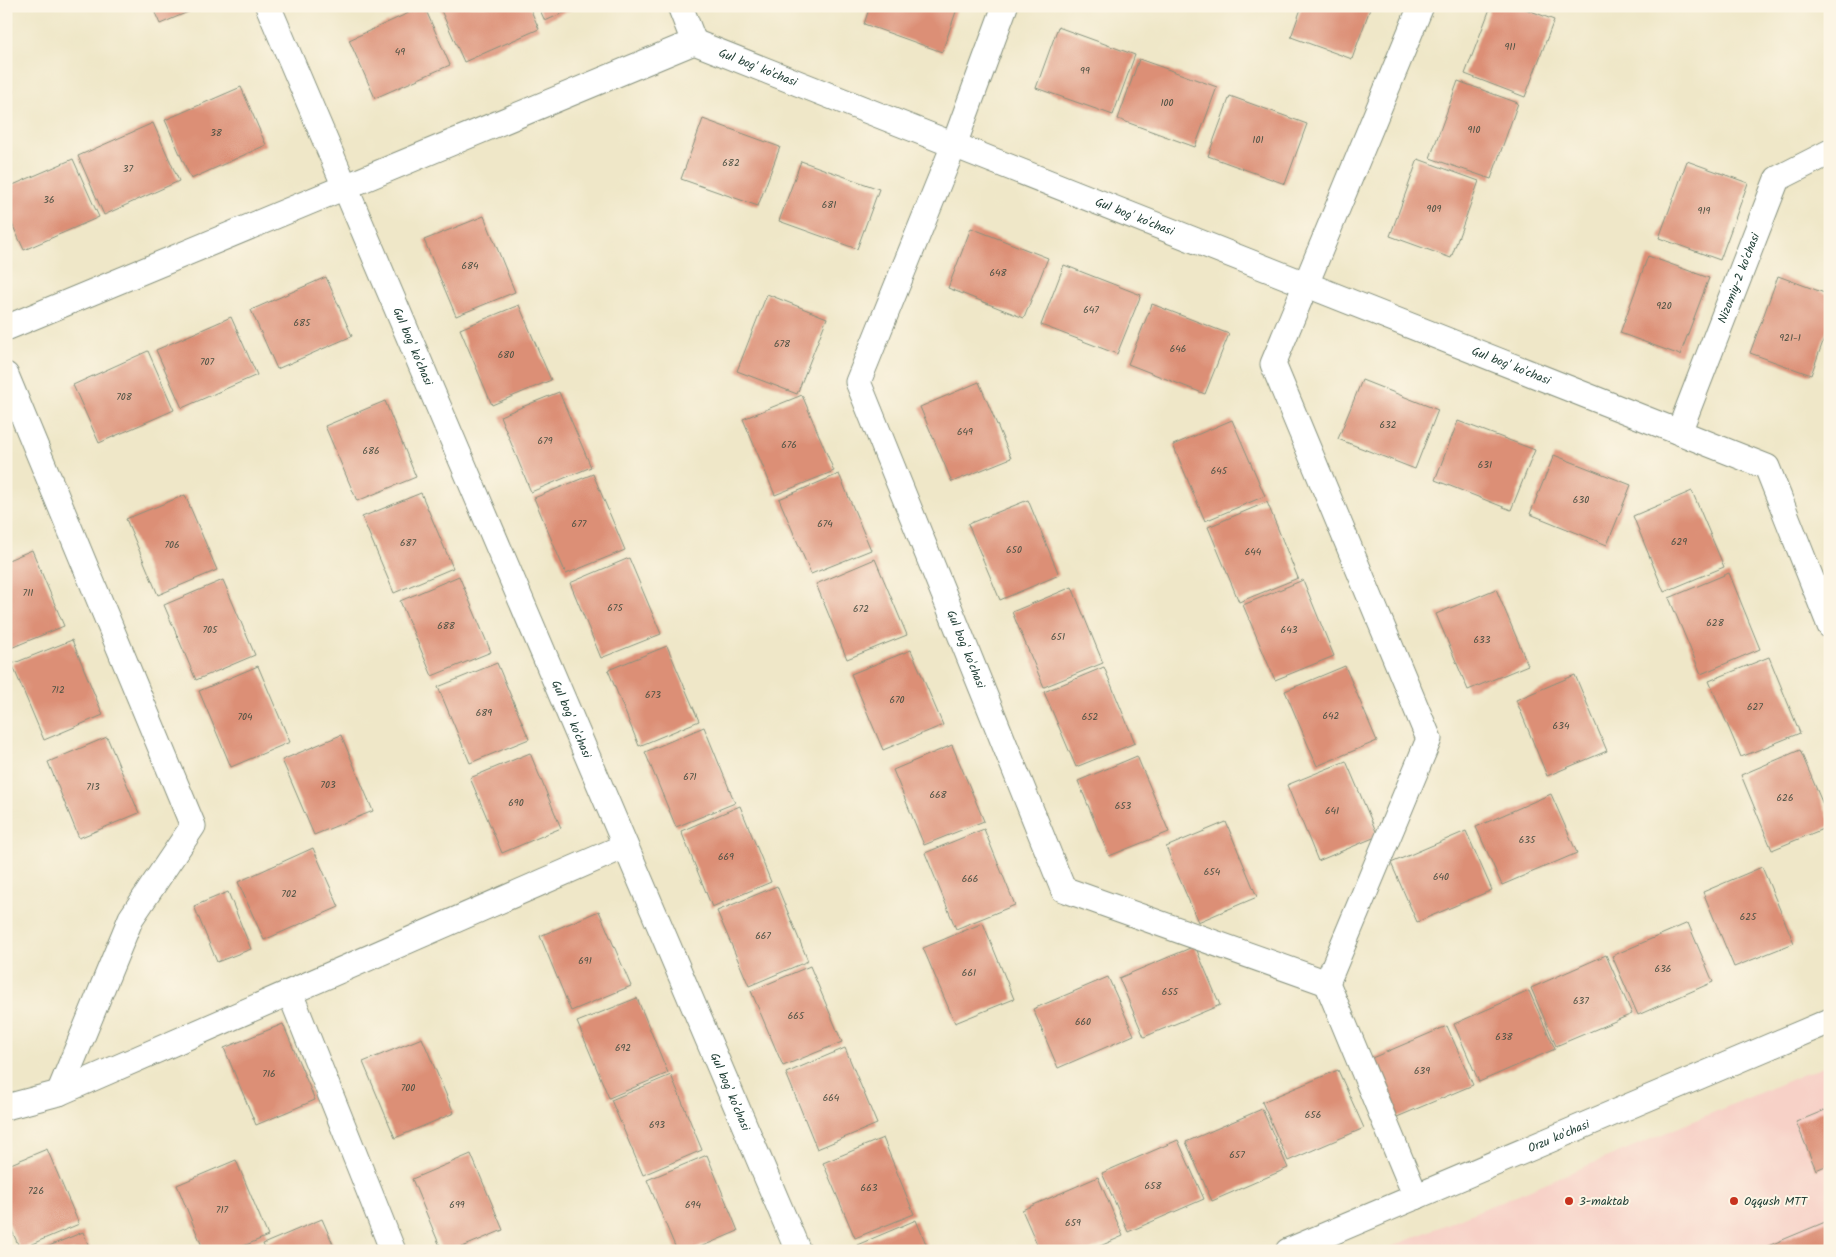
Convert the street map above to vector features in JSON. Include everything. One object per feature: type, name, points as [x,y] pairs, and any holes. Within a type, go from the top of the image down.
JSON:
[{"type":"street","name":"Gul bog' ko'chasi","points":[[268,6],[798,1251]]},
{"type":"street","points":[[6,328],[694,42],[680,6]]},
{"type":"street","points":[[954,145],[1005,6]]},
{"type":"street","points":[[1416,1197],[1327,983],[1429,738],[1274,364],[1421,6]]},
{"type":"street","name":"Gul bog' ko'chasi","points":[[694,42],[1767,467],[1820,570],[1830,626]]},
{"type":"street","name":"Gul bog' ko'chasi","points":[[954,145],[858,382],[1063,889],[1327,983]]},
{"type":"street","name":"Nizomiy-2 ko'chasi","points":[[1679,432],[1777,179],[1830,152]]},
{"type":"street","points":[[6,375],[193,826],[130,918],[59,1093]]},
{"type":"street","points":[[6,1107],[59,1093],[625,846]]},
{"type":"street","points":[[290,993],[393,1251]]},
{"type":"street","name":"Orzu ko'chasi","points":[[1288,1251],[1830,1021]]},
{"type":"shaded area","name":"Oqqush MTT","points":[[1830,1063],[1830,1251],[1381,1251],[1620,1152]]},
{"type":"building","points":[[152,6],[202,6],[160,24]]},
{"type":"building","points":[[424,6],[450,65],[375,98],[349,40]]},
{"type":"building","points":[[439,6],[529,6],[539,29],[464,62]]},
{"type":"building","points":[[538,6],[579,6],[545,21]]},
{"type":"building","points":[[870,6],[958,6],[942,52],[864,24]]},
{"type":"building","points":[[1302,6],[1371,6],[1352,59],[1291,37]]},
{"type":"building","points":[[1491,6],[1518,6],[1554,20],[1525,97],[1465,74]]},
{"type":"building","points":[[1058,27],[1135,55],[1113,115],[1036,88]]},
{"type":"building","points":[[1139,59],[1217,87],[1195,147],[1118,119]]},
{"type":"building","points":[[6,76],[13,92],[6,95]]},
{"type":"building","points":[[1458,81],[1518,103],[1491,179],[1430,158]]},
{"type":"building","points":[[241,87],[266,145],[191,179],[165,120]]},
{"type":"building","points":[[1230,96],[1307,124],[1285,184],[1208,156]]},
{"type":"building","points":[[703,119],[780,147],[758,206],[681,179]]},
{"type":"building","points":[[153,123],[179,181],[104,215],[78,156]]},
{"type":"building","points":[[73,159],[99,217],[24,250],[6,211],[6,188]]},
{"type":"building","points":[[1418,159],[1479,181],[1451,258],[1390,236]]},
{"type":"building","points":[[801,161],[879,189],[857,249],[779,221]]},
{"type":"building","points":[[1687,161],[1748,183],[1720,260],[1659,238]]},
{"type":"building","points":[[484,216],[515,292],[456,316],[424,240]]},
{"type":"building","points":[[971,228],[1048,258],[1024,318],[948,288]]},
{"type":"building","points":[[1648,256],[1709,278],[1680,355],[1620,333]]},
{"type":"building","points":[[1064,265],[1141,295],[1117,354],[1041,325]]},
{"type":"building","points":[[1778,276],[1830,295],[1830,322],[1811,375],[1750,353]]},
{"type":"building","points":[[326,277],[352,336],[277,369],[251,310]]},
{"type":"building","points":[[767,294],[827,318],[797,394],[737,371]]},
{"type":"building","points":[[1152,304],[1229,334],[1205,394],[1128,364]]},
{"type":"building","points":[[519,305],[551,380],[492,405],[460,329]]},
{"type":"building","points":[[231,317],[257,375],[182,408],[156,350]]},
{"type":"building","points":[[148,351],[174,410],[99,443],[73,385]]},
{"type":"building","points":[[1362,380],[1438,410],[1415,469],[1338,439]]},
{"type":"building","points":[[979,382],[1011,458],[952,482],[920,407]]},
{"type":"building","points":[[559,392],[591,467],[531,492],[500,416]]},
{"type":"building","points":[[802,395],[834,471],[775,495],[743,419]]},
{"type":"building","points":[[385,401],[416,477],[357,501],[325,426]]},
{"type":"building","points":[[1232,420],[1265,496],[1205,521],[1173,445]]},
{"type":"building","points":[[1458,421],[1535,450],[1511,510],[1435,480]]},
{"type":"building","points":[[1554,455],[1631,485],[1607,545],[1530,514]]},
{"type":"building","points":[[593,474],[625,550],[566,574],[534,498]]},
{"type":"building","points":[[839,474],[871,550],[811,574],[779,499]]},
{"type":"building","points":[[1692,491],[1724,567],[1664,592],[1633,516]]},
{"type":"building","points":[[421,493],[453,568],[394,593],[362,517]]},
{"type":"building","points":[[185,495],[217,570],[158,595],[126,519]]},
{"type":"building","points":[[1028,500],[1059,575],[1000,600],[968,524]]},
{"type":"building","points":[[1267,502],[1298,578],[1239,602],[1208,527]]},
{"type":"building","points":[[32,550],[64,626],[6,650],[6,561]]},
{"type":"building","points":[[629,558],[661,634],[601,658],[570,583]]},
{"type":"building","points":[[875,559],[907,635],[847,659],[816,584]]},
{"type":"building","points":[[1729,573],[1760,649],[1701,674],[1669,598]]},
{"type":"building","points":[[459,576],[491,652],[432,676],[400,601]]},
{"type":"building","points":[[223,580],[255,655],[196,680],[164,605]]},
{"type":"building","points":[[1303,580],[1334,656],[1275,680],[1243,605]]},
{"type":"building","points":[[1072,587],[1103,663],[1044,687],[1012,612]]},
{"type":"building","points":[[1496,589],[1528,665],[1468,690],[1436,614]]},
{"type":"building","points":[[72,640],[103,715],[44,740],[12,664]]},
{"type":"building","points":[[667,646],[699,721],[639,746],[608,670]]},
{"type":"building","points":[[911,650],[943,725],[883,750],[851,674]]},
{"type":"building","points":[[1769,657],[1800,733],[1741,757],[1709,681]]},
{"type":"building","points":[[497,663],[529,739],[470,763],[438,687]]},
{"type":"building","points":[[258,666],[290,742],[231,767],[199,691]]},
{"type":"building","points":[[1345,666],[1377,741],[1317,766],[1285,691]]},
{"type":"building","points":[[1104,667],[1135,743],[1076,767],[1044,692]]},
{"type":"building","points":[[1575,675],[1607,751],[1547,776],[1516,700]]},
{"type":"building","points":[[704,727],[735,803],[676,827],[645,752]]},
{"type":"building","points":[[341,735],[373,811],[314,835],[282,760]]},
{"type":"building","points":[[107,737],[139,813],[79,838],[48,762]]},
{"type":"building","points":[[952,745],[984,821],[924,845],[893,770]]},
{"type":"building","points":[[1800,750],[1830,821],[1830,826],[1772,850],[1741,775]]},
{"type":"building","points":[[530,753],[561,828],[502,853],[470,778]]},
{"type":"building","points":[[1137,756],[1169,832],[1109,856],[1078,781]]},
{"type":"building","points":[[1346,761],[1378,836],[1318,861],[1287,785]]},
{"type":"building","points":[[1551,794],[1577,853],[1502,885],[1476,827]]},
{"type":"building","points":[[740,806],[771,882],[712,907],[681,831]]},
{"type":"building","points":[[1226,822],[1257,897],[1198,922],[1166,847]]},
{"type":"building","points":[[984,829],[1015,905],[956,929],[925,853]]},
{"type":"building","points":[[1466,831],[1492,890],[1417,922],[1391,863]]},
{"type":"building","points":[[313,848],[339,907],[264,940],[238,882]]},
{"type":"building","points":[[1762,867],[1794,943],[1734,967],[1703,892]]},
{"type":"building","points":[[777,886],[808,961],[749,986],[717,911]]},
{"type":"building","points":[[228,892],[251,949],[217,962],[194,906]]},
{"type":"building","points":[[599,911],[631,986],[571,1011],[540,936]]},
{"type":"building","points":[[983,923],[1014,999],[955,1023],[923,948]]},
{"type":"building","points":[[1688,923],[1713,982],[1638,1015],[1612,956]]},
{"type":"building","points":[[1195,946],[1220,1005],[1144,1037],[1119,978]]},
{"type":"building","points":[[1606,955],[1632,1014],[1556,1046],[1531,988]]},
{"type":"building","points":[[810,966],[842,1042],[783,1066],[751,991]]},
{"type":"building","points":[[1108,977],[1134,1035],[1058,1068],[1033,1009]]},
{"type":"building","points":[[1529,991],[1555,1049],[1479,1082],[1454,1024]]},
{"type":"building","points":[[637,998],[668,1073],[609,1098],[577,1022]]},
{"type":"building","points":[[283,1024],[315,1100],[256,1125],[224,1048]]},
{"type":"building","points":[[1447,1026],[1473,1085],[1397,1117],[1372,1058]]},
{"type":"building","points":[[422,1038],[454,1113],[395,1138],[363,1062]]},
{"type":"building","points":[[845,1048],[877,1124],[817,1149],[786,1073]]},
{"type":"building","points":[[1338,1070],[1364,1128],[1288,1161],[1262,1102]]},
{"type":"building","points":[[671,1075],[702,1150],[643,1175],[611,1100]]},
{"type":"building","points":[[1830,1108],[1830,1164],[1816,1170],[1796,1122]]},
{"type":"building","points":[[1262,1109],[1288,1168],[1212,1201],[1186,1142]]},
{"type":"building","points":[[883,1138],[914,1214],[855,1238],[823,1163]]},
{"type":"building","points":[[1178,1140],[1204,1199],[1128,1232],[1102,1173]]},
{"type":"building","points":[[47,1149],[79,1224],[20,1249],[6,1217],[6,1166]]},
{"type":"building","points":[[471,1154],[503,1230],[453,1251],[442,1251],[412,1179]]},
{"type":"building","points":[[707,1155],[738,1231],[691,1251],[677,1251],[647,1180]]},
{"type":"building","points":[[236,1160],[268,1236],[231,1251],[204,1251],[177,1185]]},
{"type":"building","points":[[1098,1177],[1123,1236],[1089,1251],[1040,1251],[1022,1210]]},
{"type":"building","points":[[322,1219],[336,1251],[266,1251],[263,1244]]},
{"type":"building","points":[[916,1220],[929,1251],[859,1251],[857,1245]]},
{"type":"building","points":[[1830,1220],[1830,1251],[1770,1251],[1768,1246]]},
{"type":"building","points":[[83,1232],[91,1251],[37,1251]]},
{"type":"place","name":"3-maktab","points":[[1569,1201]]},
{"type":"place","name":"Oqqush MTT","points":[[1734,1201]]}]
